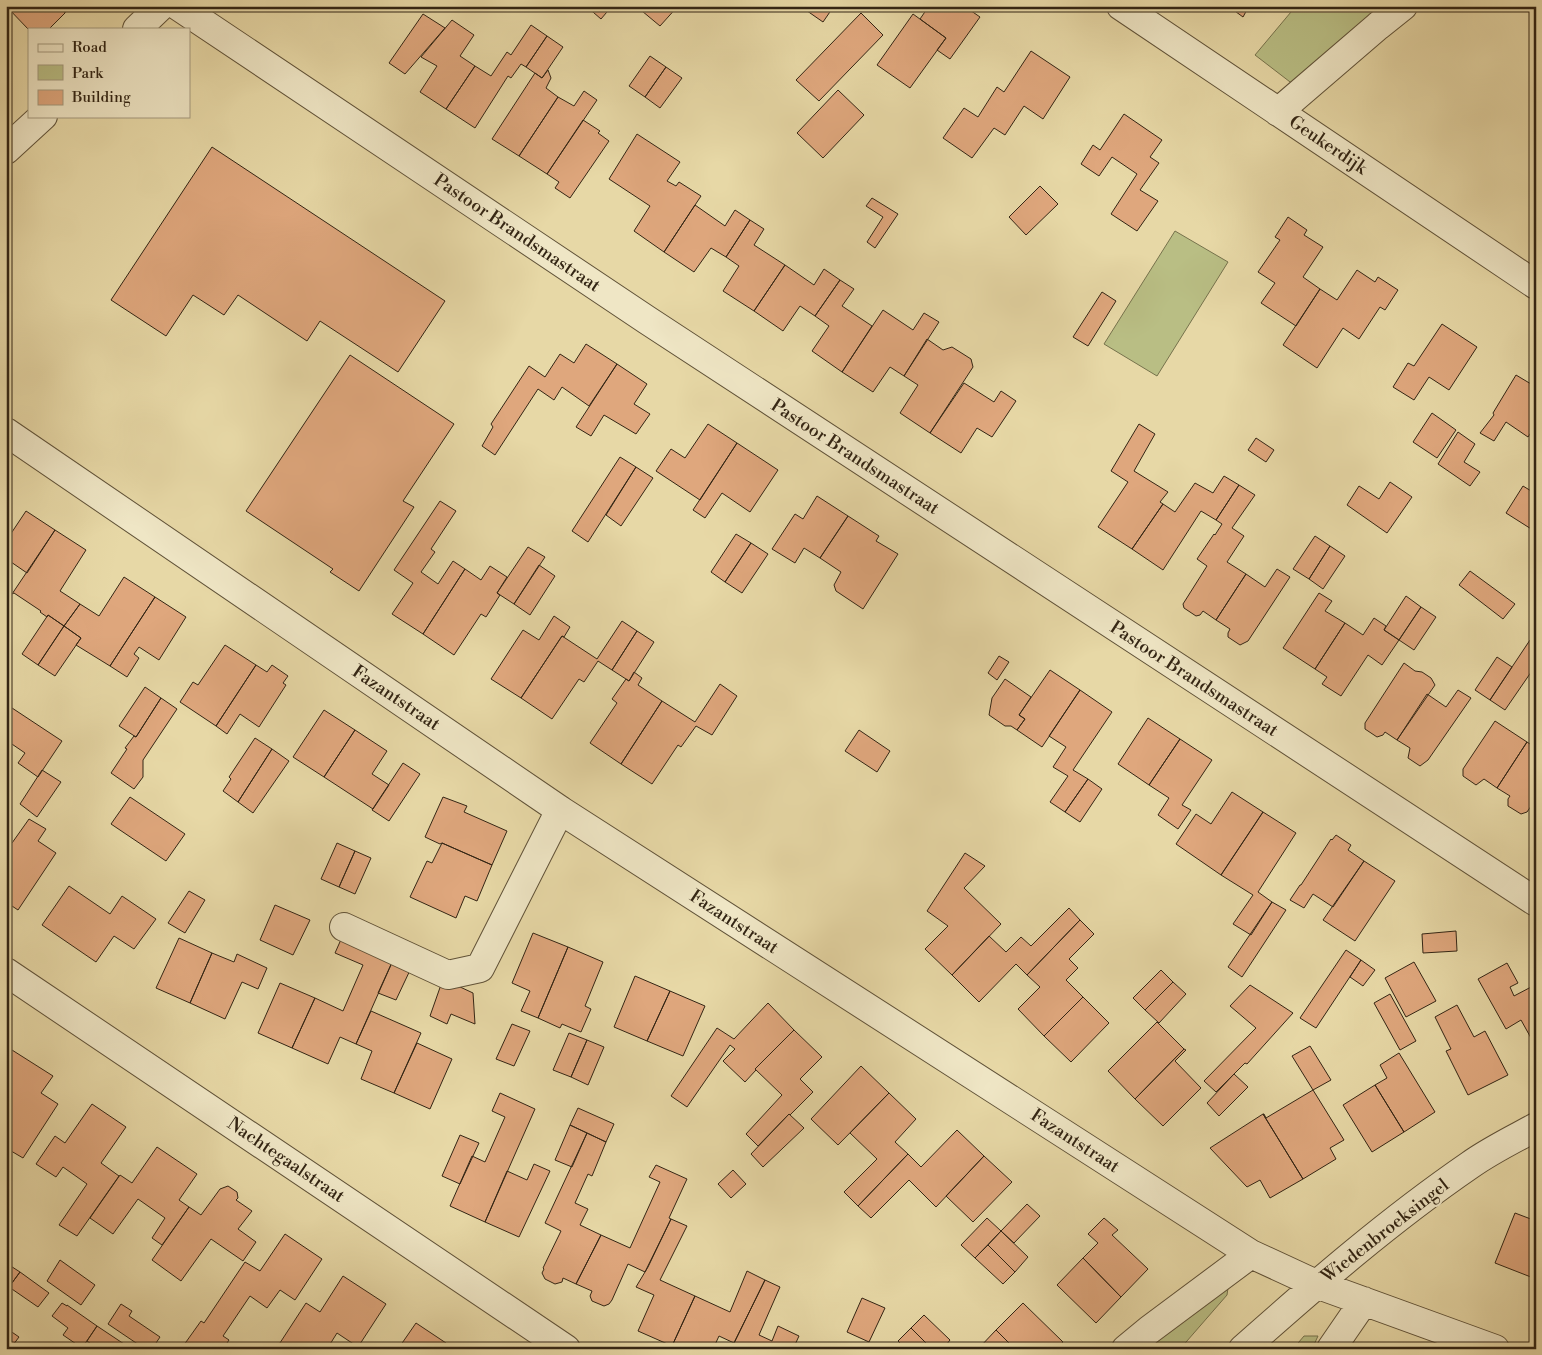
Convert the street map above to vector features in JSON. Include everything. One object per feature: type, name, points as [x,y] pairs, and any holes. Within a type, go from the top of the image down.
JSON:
[{"type":"street","points":[[138,28],[161,6]]},
{"type":"street","name":"Pastoor Brandsmastraat","points":[[178,6],[647,320],[1536,902]]},
{"type":"street","name":"Geukerdijk","points":[[1121,6],[1536,285]]},
{"type":"street","points":[[1278,112],[1403,6]]},
{"type":"street","points":[[6,150],[41,118]]},
{"type":"street","name":"Fazantstraat","points":[[6,432],[560,810],[1252,1254],[1316,1284],[1495,1349]]},
{"type":"street","points":[[344,927],[448,975],[480,968],[560,810]]},
{"type":"street","name":"Nachtegaalstraat","points":[[6,972],[566,1349]]},
{"type":"street","name":"Wiedenbroeksingel","points":[[1243,1349],[1316,1284],[1384,1229],[1471,1164],[1536,1127]]},
{"type":"street","points":[[1126,1349],[1252,1254]]},
{"type":"street","points":[[1331,1349],[1364,1301]]},
{"type":"green space","points":[[1296,6],[1385,6],[1294,85],[1255,55]]},
{"type":"green space","points":[[1175,231],[1228,262],[1157,376],[1104,344]]},
{"type":"green space","points":[[1229,1281],[1227,1295],[1180,1349],[1140,1349]]},
{"type":"green space","points":[[1304,1336],[1318,1336],[1312,1349],[1293,1349]]},
{"type":"building","points":[[6,6],[59,6],[65,13],[50,28],[28,29]]},
{"type":"building","points":[[59,6],[72,6],[65,13]]},
{"type":"building","points":[[586,6],[612,6],[601,19]]},
{"type":"building","points":[[636,6],[678,6],[660,26]]},
{"type":"building","points":[[800,6],[834,6],[823,22]]},
{"type":"building","points":[[929,6],[964,6],[980,17],[950,59],[937,50],[946,38],[920,19]]},
{"type":"building","points":[[1228,6],[1249,6],[1243,17]]},
{"type":"building","points":[[861,13],[883,35],[819,101],[796,80]]},
{"type":"building","points":[[423,14],[445,28],[405,74],[389,63]]},
{"type":"building","points":[[913,14],[946,38],[910,88],[877,65]]},
{"type":"building","points":[[452,20],[474,35],[460,56],[475,66],[446,109],[420,92],[437,66],[421,57]]},
{"type":"building","points":[[531,25],[547,36],[526,67],[521,64],[511,78],[508,76],[475,128],[446,109],[475,66],[491,76],[507,52],[511,55]]},
{"type":"building","points":[[547,36],[563,47],[542,78],[526,67]]},
{"type":"building","points":[[1031,51],[1070,77],[1043,119],[1024,106],[1005,135],[994,128],[972,158],[943,138],[964,108],[978,117],[997,87],[1004,92]]},
{"type":"building","points":[[650,56],[666,67],[645,97],[629,86]]},
{"type":"building","points":[[666,67],[682,78],[660,108],[645,97]]},
{"type":"building","points":[[548,70],[551,78],[546,88],[558,97],[519,156],[492,139],[535,73],[542,78]]},
{"type":"building","points":[[838,90],[864,115],[823,158],[797,133]]},
{"type":"building","points":[[584,91],[597,100],[547,174],[519,156],[558,97],[574,106]]},
{"type":"building","points":[[1124,114],[1162,140],[1150,157],[1159,163],[1140,190],[1158,201],[1137,231],[1111,214],[1137,174],[1112,157],[1099,176],[1081,164],[1093,145],[1100,150]]},
{"type":"building","points":[[583,120],[600,131],[598,133],[609,141],[570,198],[555,188],[559,182],[547,174]]},
{"type":"building","points":[[637,134],[680,162],[667,181],[676,186],[679,182],[701,196],[664,252],[634,231],[650,206],[609,179]]},
{"type":"building","points":[[212,147],[445,301],[398,372],[320,321],[307,341],[238,295],[224,315],[193,295],[166,336],[111,300]]},
{"type":"building","points":[[1040,186],[1058,204],[1026,235],[1009,217]]},
{"type":"building","points":[[872,198],[898,214],[875,248],[867,242],[883,217],[866,206]]},
{"type":"building","points":[[695,205],[725,226],[735,210],[750,220],[726,257],[711,248],[694,272],[664,252]]},
{"type":"building","points":[[1288,217],[1307,230],[1304,235],[1323,247],[1303,277],[1320,289],[1296,326],[1261,303],[1275,283],[1258,272],[1280,240],[1275,237]]},
{"type":"building","points":[[750,220],[764,229],[754,245],[785,265],[754,311],[723,291],[739,266],[726,257]]},
{"type":"building","points":[[785,265],[814,285],[824,269],[840,280],[815,316],[800,306],[783,331],[754,311]]},
{"type":"building","points":[[1357,270],[1375,282],[1378,277],[1398,290],[1385,310],[1380,307],[1359,339],[1343,328],[1317,368],[1283,345],[1320,289],[1337,300]]},
{"type":"building","points":[[840,280],[854,289],[842,306],[872,326],[842,372],[812,351],[829,326],[815,316]]},
{"type":"building","points":[[1102,292],[1116,301],[1088,346],[1073,337]]},
{"type":"building","points":[[883,310],[913,330],[924,313],[939,322],[904,376],[890,367],[873,392],[842,372]]},
{"type":"building","points":[[1442,324],[1477,347],[1449,390],[1429,377],[1414,400],[1393,387],[1408,363],[1414,366]]},
{"type":"building","points":[[927,339],[943,350],[952,347],[971,359],[973,367],[930,433],[900,413],[918,385],[904,376]]},
{"type":"building","points":[[586,344],[617,364],[589,406],[562,387],[554,400],[538,389],[495,455],[482,446],[493,427],[491,424],[529,366],[545,377],[560,354],[574,363]]},
{"type":"building","points":[[350,355],[454,424],[403,501],[414,507],[359,591],[330,572],[333,569],[246,511]]},
{"type":"building","points":[[617,364],[647,384],[634,404],[650,414],[636,434],[604,415],[591,436],[576,427]]},
{"type":"building","points":[[1516,375],[1536,387],[1536,425],[1528,437],[1506,422],[1494,441],[1480,433],[1494,415],[1493,413]]},
{"type":"building","points":[[964,383],[994,402],[1001,391],[1016,401],[992,437],[977,428],[961,453],[930,433]]},
{"type":"building","points":[[1432,413],[1456,430],[1437,458],[1413,442]]},
{"type":"building","points":[[708,424],[737,443],[700,500],[656,471],[671,449],[685,458]]},
{"type":"building","points":[[1139,424],[1155,434],[1134,471],[1168,492],[1160,502],[1163,504],[1132,549],[1098,527],[1128,482],[1111,471]]},
{"type":"building","points":[[1458,432],[1475,444],[1464,462],[1480,472],[1470,486],[1438,464]]},
{"type":"building","points":[[1256,438],[1274,450],[1266,462],[1248,450]]},
{"type":"building","points":[[737,443],[778,470],[750,512],[722,493],[705,518],[693,510]]},
{"type":"building","points":[[620,457],[636,467],[588,542],[572,531]]},
{"type":"building","points":[[636,467],[653,478],[621,526],[606,515]]},
{"type":"building","points":[[1224,476],[1239,485],[1216,520],[1201,511],[1163,570],[1132,549],[1163,504],[1175,512],[1195,483],[1213,493]]},
{"type":"building","points":[[1390,482],[1412,497],[1387,533],[1347,505],[1359,486],[1379,499]]},
{"type":"building","points":[[1239,485],[1255,495],[1232,528],[1244,536],[1227,562],[1246,574],[1216,620],[1203,611],[1200,615],[1196,616],[1184,608],[1183,604],[1207,566],[1197,559],[1222,524],[1216,520]]},
{"type":"building","points":[[1523,486],[1536,494],[1536,532],[1506,513]]},
{"type":"building","points":[[817,496],[848,516],[820,558],[804,548],[795,563],[772,549],[795,514],[803,519]]},
{"type":"building","points":[[440,501],[456,511],[431,549],[435,552],[421,572],[438,584],[453,561],[465,569],[423,634],[392,614],[413,583],[394,570]]},
{"type":"building","points":[[26,511],[55,530],[27,573],[11,562],[6,569],[6,541]]},
{"type":"building","points":[[848,516],[879,536],[876,541],[898,554],[863,609],[836,591],[834,585],[841,572],[820,558]]},
{"type":"building","points":[[55,530],[86,550],[60,591],[80,604],[64,626],[48,615],[47,617],[14,593],[12,594]]},
{"type":"building","points":[[736,534],[751,543],[725,582],[711,572]]},
{"type":"building","points":[[1315,536],[1330,546],[1309,579],[1293,569]]},
{"type":"building","points":[[751,543],[768,554],[742,593],[725,582]]},
{"type":"building","points":[[1330,546],[1345,556],[1323,589],[1309,579]]},
{"type":"building","points":[[528,547],[545,557],[514,604],[497,593]]},
{"type":"building","points":[[539,565],[555,576],[530,615],[514,604]]},
{"type":"building","points":[[490,566],[507,577],[497,593],[500,595],[486,617],[481,614],[454,655],[423,634],[465,569],[481,580]]},
{"type":"building","points":[[1277,569],[1290,577],[1248,641],[1240,645],[1228,637],[1230,629],[1216,620],[1246,574],[1265,587]]},
{"type":"building","points":[[1470,571],[1515,604],[1503,619],[1459,585]]},
{"type":"building","points":[[124,577],[155,597],[110,666],[76,645],[81,638],[64,626],[80,604],[99,616]]},
{"type":"building","points":[[1319,593],[1332,601],[1325,611],[1345,623],[1315,669],[1283,648]]},
{"type":"building","points":[[1406,596],[1421,607],[1399,640],[1384,630]]},
{"type":"building","points":[[155,597],[186,617],[159,660],[139,647],[134,654],[139,658],[127,677],[110,666]]},
{"type":"building","points":[[1421,607],[1436,617],[1414,650],[1399,640]]},
{"type":"building","points":[[48,615],[64,626],[38,665],[22,654]]},
{"type":"building","points":[[554,616],[570,627],[521,698],[491,679],[523,630],[539,640]]},
{"type":"building","points":[[1374,618],[1386,626],[1384,630],[1399,640],[1382,665],[1368,655],[1341,696],[1322,684],[1327,677],[1315,669],[1345,623],[1363,635]]},
{"type":"building","points":[[622,621],[637,631],[612,670],[598,661],[584,682],[579,679],[552,719],[521,698],[562,636],[597,659]]},
{"type":"building","points":[[64,626],[81,638],[55,676],[38,665]]},
{"type":"building","points":[[637,631],[654,642],[629,681],[612,670]]},
{"type":"building","points":[[1530,640],[1536,644],[1536,665],[1505,710],[1490,700]]},
{"type":"building","points":[[225,645],[256,665],[216,726],[180,702],[193,682],[198,685]]},
{"type":"building","points":[[999,656],[1009,662],[997,680],[988,673]]},
{"type":"building","points":[[1497,657],[1512,667],[1490,700],[1475,690]]},
{"type":"building","points":[[1404,663],[1415,671],[1422,672],[1431,678],[1435,685],[1397,740],[1385,732],[1377,737],[1365,729],[1365,723]]},
{"type":"building","points":[[256,665],[267,672],[272,665],[288,676],[283,683],[286,685],[259,727],[240,714],[227,734],[216,726]]},
{"type":"building","points":[[1050,670],[1080,690],[1042,747],[1017,730],[1025,719],[1019,715]]},
{"type":"building","points":[[634,672],[642,678],[638,685],[662,701],[621,764],[590,743],[617,703],[612,699],[626,679],[629,681]]},
{"type":"building","points":[[1005,679],[1031,697],[1019,715],[1025,719],[1017,730],[1011,726],[1005,726],[989,715],[992,698]]},
{"type":"building","points":[[720,684],[737,696],[712,735],[696,726],[681,747],[678,745],[652,784],[621,764],[662,701],[695,722]]},
{"type":"building","points":[[145,687],[161,698],[136,737],[119,726]]},
{"type":"building","points":[[1080,690],[1112,712],[1073,770],[1088,779],[1065,812],[1050,802],[1068,776],[1053,767],[1066,747],[1049,736]]},
{"type":"building","points":[[1458,690],[1471,698],[1428,760],[1420,766],[1408,758],[1410,748],[1397,740],[1427,694],[1446,707]]},
{"type":"building","points":[[161,698],[177,709],[143,760],[143,777],[134,789],[111,773],[127,749],[125,748],[134,736],[136,737]]},
{"type":"building","points":[[6,704],[62,741],[38,777],[18,763],[25,753],[6,740]]},
{"type":"building","points":[[324,710],[355,730],[324,777],[293,757]]},
{"type":"building","points":[[1148,718],[1180,739],[1149,785],[1118,764]]},
{"type":"building","points":[[1495,721],[1527,742],[1497,788],[1484,779],[1476,785],[1463,776],[1463,769]]},
{"type":"building","points":[[355,730],[387,751],[372,774],[389,785],[373,809],[324,777]]},
{"type":"building","points":[[859,730],[890,751],[877,772],[845,751]]},
{"type":"building","points":[[255,738],[272,749],[238,802],[223,791],[231,779],[229,777]]},
{"type":"building","points":[[1180,739],[1212,760],[1182,805],[1191,810],[1178,829],[1158,815],[1169,798],[1149,785]]},
{"type":"building","points":[[1527,742],[1536,748],[1536,799],[1527,812],[1521,814],[1508,806],[1510,796],[1497,788]]},
{"type":"building","points":[[272,749],[289,761],[253,813],[238,802]]},
{"type":"building","points":[[403,763],[420,774],[389,821],[372,810]]},
{"type":"building","points":[[42,770],[61,782],[37,817],[20,804]]},
{"type":"building","points":[[1088,779],[1102,789],[1080,822],[1065,812]]},
{"type":"building","points":[[1232,792],[1263,812],[1221,875],[1176,844],[1196,814],[1211,824]]},
{"type":"building","points":[[130,797],[185,834],[166,861],[111,824]]},
{"type":"building","points":[[443,797],[467,806],[464,812],[507,831],[492,865],[425,837]]},
{"type":"building","points":[[1263,812],[1296,833],[1258,892],[1272,902],[1251,935],[1233,924],[1253,895],[1221,875]]},
{"type":"building","points":[[29,819],[46,829],[38,841],[56,853],[18,910],[6,902],[6,848],[10,842],[12,843]]},
{"type":"building","points":[[1336,835],[1351,845],[1348,850],[1364,861],[1333,907],[1313,894],[1304,908],[1290,900],[1331,839]]},
{"type":"building","points":[[337,843],[355,851],[339,887],[321,879]]},
{"type":"building","points":[[442,843],[492,865],[477,901],[465,896],[456,918],[410,897],[427,861],[432,863]]},
{"type":"building","points":[[355,851],[371,858],[355,894],[339,887]]},
{"type":"building","points":[[965,853],[985,866],[964,888],[1001,924],[952,975],[925,949],[948,926],[927,911]]},
{"type":"building","points":[[1364,861],[1395,881],[1355,941],[1323,920]]},
{"type":"building","points":[[69,886],[110,914],[122,896],[156,919],[134,949],[114,936],[96,962],[42,925]]},
{"type":"building","points":[[189,891],[205,900],[185,933],[168,923]]},
{"type":"building","points":[[1272,902],[1286,910],[1242,977],[1228,967]]},
{"type":"building","points":[[275,905],[310,920],[293,955],[260,940]]},
{"type":"building","points":[[1069,908],[1080,920],[1027,975],[1016,964],[979,1002],[952,975],[989,936],[1006,952],[1021,937],[1031,946]]},
{"type":"building","points":[[1080,920],[1094,934],[1069,959],[1078,968],[1066,980],[1083,997],[1044,1036],[1018,1009],[1040,987],[1027,975]]},
{"type":"building","points":[[1456,931],[1457,951],[1423,953],[1422,934]]},
{"type":"building","points":[[533,933],[568,947],[538,1018],[521,1011],[530,991],[512,983]]},
{"type":"building","points":[[343,935],[394,958],[356,1044],[340,1037],[328,1064],[292,1048],[315,998],[343,1011],[363,965],[335,953]]},
{"type":"building","points":[[179,938],[212,953],[190,1003],[156,988]]},
{"type":"building","points":[[568,947],[603,962],[585,1006],[591,1009],[581,1032],[562,1024],[560,1028],[538,1018]]},
{"type":"building","points":[[1346,950],[1361,960],[1316,1028],[1300,1018]]},
{"type":"building","points":[[212,953],[234,962],[237,954],[267,968],[258,989],[242,982],[225,1019],[190,1003]]},
{"type":"building","points":[[394,958],[412,966],[396,1000],[378,993]]},
{"type":"building","points":[[1361,960],[1375,970],[1363,986],[1350,977]]},
{"type":"building","points":[[1414,962],[1436,1001],[1406,1017],[1385,978]]},
{"type":"building","points":[[1507,963],[1518,983],[1510,987],[1514,996],[1533,986],[1536,992],[1536,1047],[1521,1020],[1506,1029],[1478,979]]},
{"type":"building","points":[[1161,970],[1173,982],[1145,1010],[1133,998]]},
{"type":"building","points":[[635,976],[670,991],[647,1041],[614,1027]]},
{"type":"building","points":[[443,979],[473,993],[475,1024],[451,1014],[447,1024],[430,1016]]},
{"type":"building","points":[[1173,982],[1186,994],[1159,1023],[1145,1010]]},
{"type":"building","points":[[280,983],[315,998],[292,1048],[258,1033]]},
{"type":"building","points":[[1250,985],[1293,1013],[1247,1064],[1245,1063],[1216,1092],[1204,1081],[1256,1028],[1230,1006]]},
{"type":"building","points":[[670,991],[705,1006],[683,1056],[647,1041]]},
{"type":"building","points":[[1390,994],[1416,1041],[1400,1050],[1374,1003]]},
{"type":"building","points":[[1083,997],[1109,1023],[1071,1062],[1044,1036]]},
{"type":"building","points":[[768,1003],[794,1030],[755,1069],[745,1082],[723,1061],[735,1049],[730,1045],[687,1107],[671,1096],[717,1028],[734,1039]]},
{"type":"building","points":[[1457,1005],[1474,1037],[1485,1031],[1508,1075],[1468,1095],[1446,1051],[1451,1049],[1435,1017]]},
{"type":"building","points":[[371,1011],[421,1033],[394,1093],[361,1079],[372,1051],[356,1044]]},
{"type":"building","points":[[1157,1022],[1184,1049],[1135,1099],[1108,1071]]},
{"type":"building","points":[[512,1024],[530,1031],[514,1066],[496,1059]]},
{"type":"building","points":[[794,1030],[822,1057],[800,1079],[813,1092],[758,1146],[746,1134],[782,1095],[755,1069]]},
{"type":"building","points":[[569,1033],[587,1040],[571,1077],[553,1070]]},
{"type":"building","points":[[587,1040],[604,1047],[588,1085],[571,1077]]},
{"type":"building","points":[[417,1043],[452,1059],[430,1109],[394,1093]]},
{"type":"building","points":[[1310,1046],[1331,1080],[1313,1090],[1292,1056]]},
{"type":"building","points":[[1184,1049],[1186,1050],[1175,1061],[1201,1088],[1163,1126],[1135,1099]]},
{"type":"building","points":[[12,1050],[53,1076],[41,1093],[58,1104],[23,1158],[6,1148],[6,1119],[9,1114],[6,1112],[6,1059]]},
{"type":"building","points":[[1399,1053],[1435,1112],[1404,1132],[1375,1085],[1387,1078],[1380,1065]]},
{"type":"building","points":[[861,1066],[889,1093],[838,1145],[811,1119]]},
{"type":"building","points":[[1234,1074],[1248,1087],[1219,1116],[1207,1103]]},
{"type":"building","points":[[1375,1085],[1404,1132],[1372,1152],[1343,1105]]},
{"type":"building","points":[[1313,1090],[1344,1140],[1330,1148],[1336,1159],[1303,1179],[1263,1114],[1266,1118]]},
{"type":"building","points":[[500,1093],[535,1109],[485,1222],[450,1206],[472,1156],[485,1162],[505,1117],[492,1111]]},
{"type":"building","points":[[889,1093],[916,1119],[895,1142],[908,1154],[858,1206],[844,1192],[877,1159],[850,1133]]},
{"type":"building","points":[[92,1104],[126,1127],[101,1163],[119,1176],[77,1236],[59,1225],[87,1184],[63,1167],[56,1177],[36,1164],[55,1136],[65,1143]]},
{"type":"building","points":[[578,1108],[614,1124],[606,1142],[570,1125]]},
{"type":"building","points":[[789,1114],[804,1128],[763,1167],[751,1154]]},
{"type":"building","points":[[1263,1114],[1303,1179],[1270,1198],[1260,1180],[1247,1187],[1210,1148]]},
{"type":"building","points":[[570,1125],[587,1133],[572,1167],[555,1160]]},
{"type":"building","points":[[957,1130],[984,1156],[936,1207],[909,1180],[871,1218],[858,1206],[908,1154],[921,1167]]},
{"type":"building","points":[[587,1133],[606,1142],[592,1176],[588,1174],[575,1203],[588,1209],[580,1225],[601,1235],[576,1284],[563,1278],[562,1282],[555,1284],[545,1279],[542,1273],[561,1231],[545,1223]]},
{"type":"building","points":[[460,1135],[479,1143],[460,1184],[442,1176]]},
{"type":"building","points":[[157,1147],[197,1174],[179,1200],[189,1207],[162,1245],[152,1238],[165,1218],[138,1199],[113,1234],[90,1218],[120,1175],[132,1183]]},
{"type":"building","points":[[984,1156],[1012,1182],[973,1222],[946,1196]]},
{"type":"building","points":[[534,1164],[550,1171],[519,1237],[485,1222],[507,1171],[527,1180]]},
{"type":"building","points":[[656,1165],[687,1179],[669,1218],[671,1219],[645,1272],[628,1264],[609,1304],[604,1306],[592,1301],[590,1296],[592,1291],[576,1284],[601,1235],[630,1248],[660,1182],[649,1177]]},
{"type":"building","points":[[733,1170],[746,1184],[731,1198],[718,1184]]},
{"type":"building","points":[[228,1186],[237,1192],[238,1198],[236,1200],[252,1211],[238,1229],[256,1242],[243,1261],[211,1239],[181,1281],[152,1260],[189,1207],[201,1215],[220,1189]]},
{"type":"building","points":[[1027,1204],[1040,1216],[1014,1243],[1001,1231]]},
{"type":"building","points":[[1515,1213],[1536,1221],[1536,1279],[1495,1263]]},
{"type":"building","points":[[987,1218],[1001,1231],[975,1258],[961,1245]]},
{"type":"building","points":[[1104,1218],[1118,1230],[1112,1235],[1148,1269],[1121,1297],[1083,1258],[1098,1243],[1088,1234]]},
{"type":"building","points":[[671,1219],[687,1226],[660,1280],[695,1296],[672,1346],[638,1331],[654,1295],[636,1287],[648,1267]]},
{"type":"building","points":[[1001,1231],[1028,1257],[1015,1272],[988,1245]]},
{"type":"building","points":[[285,1234],[322,1259],[295,1300],[280,1290],[267,1308],[250,1296],[223,1336],[229,1340],[223,1349],[181,1349],[201,1321],[204,1323],[245,1262],[260,1271]]},
{"type":"building","points":[[988,1245],[1015,1272],[1003,1284],[975,1258]]},
{"type":"building","points":[[1083,1258],[1121,1297],[1096,1323],[1057,1285]]},
{"type":"building","points":[[60,1260],[95,1285],[81,1305],[47,1281]]},
{"type":"building","points":[[6,1263],[20,1272],[6,1291]]},
{"type":"building","points":[[747,1271],[765,1280],[734,1343],[719,1336],[713,1349],[678,1349],[672,1346],[695,1296],[730,1312]]},
{"type":"building","points":[[20,1272],[49,1293],[38,1307],[9,1287]]},
{"type":"building","points":[[343,1276],[386,1304],[358,1347],[337,1333],[327,1349],[276,1349],[306,1303],[320,1312]]},
{"type":"building","points":[[765,1280],[780,1287],[759,1335],[772,1341],[778,1326],[799,1336],[793,1349],[747,1349],[734,1343]]},
{"type":"building","points":[[862,1298],[885,1308],[869,1342],[847,1332]]},
{"type":"building","points":[[62,1303],[97,1326],[82,1348],[63,1335],[68,1328],[52,1316]]},
{"type":"building","points":[[1023,1303],[1063,1342],[1056,1349],[1015,1349],[996,1330]]},
{"type":"building","points":[[121,1304],[132,1311],[129,1316],[160,1337],[152,1349],[145,1349],[108,1324]]},
{"type":"building","points":[[924,1315],[950,1340],[943,1349],[932,1349],[911,1328]]},
{"type":"building","points":[[416,1323],[446,1343],[442,1349],[398,1349]]},
{"type":"building","points":[[97,1326],[127,1346],[125,1349],[98,1349],[87,1341]]},
{"type":"building","points":[[6,1328],[19,1337],[10,1349],[6,1349]]},
{"type":"building","points":[[911,1328],[932,1349],[906,1349],[898,1341]]},
{"type":"building","points":[[996,1330],[1015,1349],[978,1349]]}]
